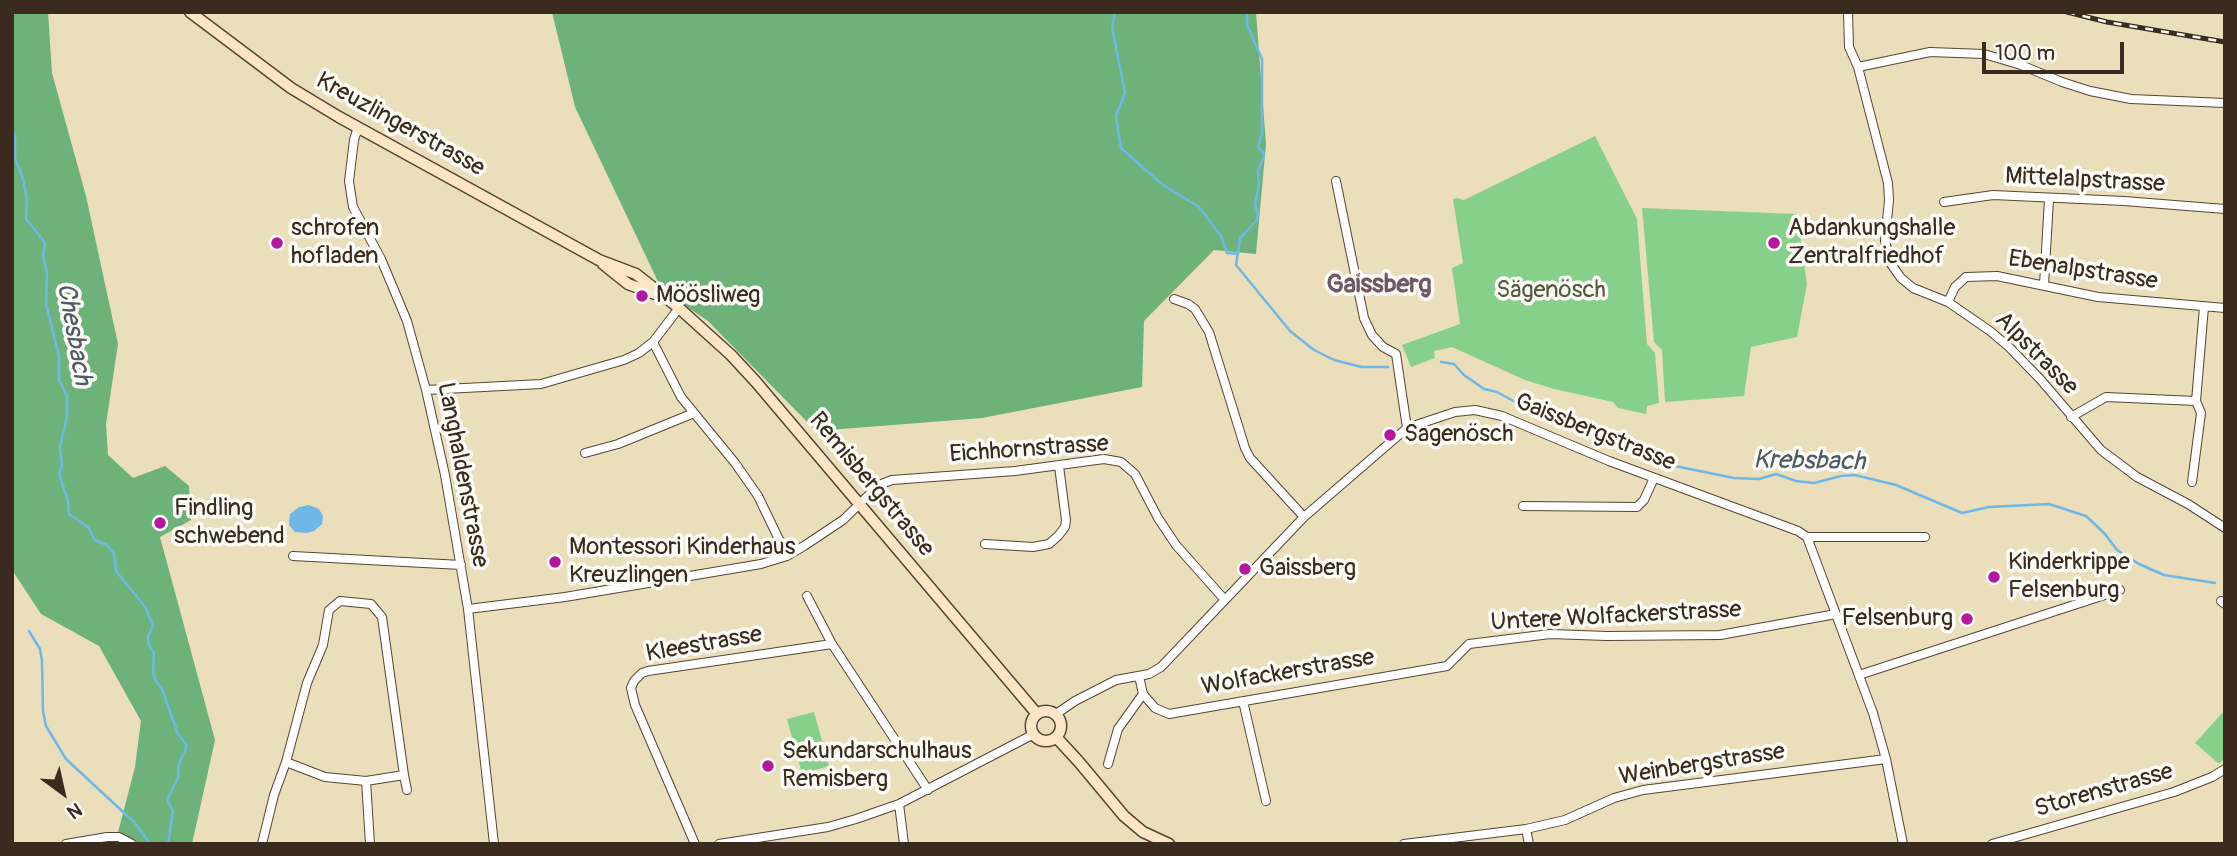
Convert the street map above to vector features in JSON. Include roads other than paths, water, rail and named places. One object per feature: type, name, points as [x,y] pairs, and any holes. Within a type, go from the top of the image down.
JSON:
[{"type":"street","name":"Kreuzlingerstrasse","points":[[190,12],[291,88],[599,260]]},
{"type":"street","name":"Alpstrasse","points":[[1848,12],[1849,47],[1858,67],[1866,106],[1887,175],[1889,200],[1885,241],[1891,264],[1901,278],[1913,288],[1948,302],[2009,347],[2101,450],[2137,477],[2188,504],[2225,528]]},
{"type":"street","points":[[1858,67],[1930,52],[1983,54],[2090,91],[2131,99],[2225,103]]},
{"type":"street","name":"Langhaldenstrasse","points":[[358,127],[349,181],[353,207],[381,259],[407,321],[445,475],[468,609],[494,844]]},
{"type":"street","points":[[1336,181],[1364,318],[1372,335],[1383,347],[1396,354],[1408,428]]},
{"type":"street","name":"Mittelalpstrasse","points":[[1944,202],[1993,195],[2225,209]]},
{"type":"street","points":[[2044,285],[2049,199]]},
{"type":"street","name":"Remisbergstrasse","points":[[599,260],[636,274],[731,355],[1037,714]]},
{"type":"street","name":"Ebenalpstrasse","points":[[1948,302],[1955,287],[1966,277],[1997,275],[2098,298],[2225,308]]},
{"type":"street","points":[[1174,299],[1195,309],[1209,332],[1250,458],[1304,517]]},
{"type":"street","points":[[2192,482],[2201,413],[2196,401],[2204,307]]},
{"type":"street","points":[[426,390],[541,384],[624,360],[653,342],[679,308]]},
{"type":"street","points":[[653,342],[672,382],[758,496],[787,556]]},
{"type":"street","points":[[2071,417],[2106,397],[2196,401]]},
{"type":"street","name":"Gaissbergstrasse","points":[[1056,715],[1075,701],[1116,680],[1153,672],[1161,667],[1304,517],[1408,428],[1455,412],[1475,410],[1502,416],[1654,478],[1798,531],[1807,537]]},
{"type":"street","points":[[585,453],[694,414]]},
{"type":"street","name":"Eichhornstrasse","points":[[468,609],[565,597],[761,564],[787,556],[843,520],[879,485],[892,480],[1059,466],[1104,459],[1121,462],[1129,467],[1176,545],[1224,599]]},
{"type":"street","points":[[985,544],[1033,547],[1049,544],[1058,536],[1065,527],[1066,520],[1059,466]]},
{"type":"street","points":[[1523,506],[1637,507],[1644,500],[1654,478]]},
{"type":"street","points":[[1903,844],[1886,759],[1873,713],[1807,537],[1926,537]]},
{"type":"street","points":[[293,556],[461,565]]},
{"type":"street","points":[[1859,675],[2120,590]]},
{"type":"street","points":[[807,596],[832,644],[928,790]]},
{"type":"street","points":[[262,844],[307,683],[323,645],[329,610],[340,601],[371,604],[382,617],[407,790]]},
{"type":"street","name":"Untere Wolfackerstrasse","points":[[1447,666],[1469,644],[1506,639],[1550,634],[1720,635],[1836,614]]},
{"type":"street","name":"Kleestrasse","points":[[695,844],[635,705],[631,688],[634,681],[648,671],[832,644]]},
{"type":"street","name":"Wolfackerstrasse","points":[[1143,694],[1155,708],[1169,714],[1447,666]]},
{"type":"street","points":[[1108,764],[1118,729],[1143,694],[1139,676]]},
{"type":"street","points":[[1243,701],[1266,801]]},
{"type":"street","points":[[1046,711],[1056,715],[1061,728],[1056,737],[1044,741],[1034,734],[1031,723],[1037,714],[1046,711]]},
{"type":"street","points":[[719,844],[828,827],[899,804],[1034,734]]},
{"type":"street","points":[[1056,737],[1129,821],[1143,832],[1169,844]]},
{"type":"street","name":"Weinbergstrasse","points":[[1404,844],[1526,829],[1565,820],[1614,798],[1643,790],[1886,759]]},
{"type":"street","points":[[286,762],[325,777],[366,781],[404,775]]},
{"type":"street","name":"Storenstrasse","points":[[1992,844],[2174,792],[2225,769]]},
{"type":"street","points":[[366,781],[370,844]]},
{"type":"street","points":[[899,804],[904,844]]},
{"type":"street","points":[[1526,829],[1530,844]]},
{"type":"street","points":[[66,844],[119,837],[132,844]]},
{"type":"water","points":[[309,505],[319,509],[323,516],[322,524],[314,531],[295,532],[289,525],[290,514],[299,507]]},
{"type":"waterway","points":[[1115,12],[1112,27],[1125,93],[1116,116],[1121,148],[1163,185],[1199,207],[1221,236],[1227,253],[1238,254]]},
{"type":"waterway","points":[[1247,12],[1247,25],[1262,59],[1262,134],[1258,147],[1264,156],[1258,171],[1259,184],[1255,205],[1257,220],[1240,238],[1236,265],[1290,331],[1314,350],[1334,360],[1362,367],[1388,367]]},
{"type":"waterway","name":"Chesbach","points":[[12,128],[15,158],[27,199],[26,219],[45,245],[43,256],[47,274],[46,304],[59,356],[59,380],[67,396],[67,417],[60,447],[62,466],[59,474],[68,501],[69,514],[88,527],[95,540],[107,545],[114,553],[116,571],[146,608],[153,626],[148,636],[149,646],[154,653],[153,673],[162,689],[178,734],[186,744],[179,763],[178,778],[168,801],[173,811],[168,844]]},
{"type":"waterway","name":"Krebsbach","points":[[1441,362],[1454,364],[1484,389],[1497,392],[1517,403],[1577,419],[1644,447],[1670,465],[1734,478],[1759,479],[1776,474],[1796,481],[1814,483],[1855,475],[1896,485],[1962,513],[1989,507],[2049,504],[2086,516],[2117,550],[2139,564],[2164,575],[2215,583]]},
{"type":"waterway","points":[[29,631],[40,649],[46,726],[66,759],[135,823],[148,841]]},
{"type":"railway","points":[[2067,12],[2107,22],[2225,42]]},
{"type":"place","name":"schrofen hofladen","points":[[277,243]]},
{"type":"place","name":"Abdankungshalle Zentralfriedhof","points":[[1774,243]]},
{"type":"place","name":"Möösliweg","points":[[642,296]]},
{"type":"place","name":"Sagenösch","points":[[1390,435]]},
{"type":"place","name":"Findling schwebend","points":[[160,523]]},
{"type":"place","name":"Montessori Kinderhaus Kreuzlingen","points":[[555,562]]},
{"type":"place","name":"Gaissberg","points":[[1245,569]]},
{"type":"place","name":"Kinderkrippe Felsenburg","points":[[1994,577]]},
{"type":"place","name":"Felsenburg","points":[[1967,619]]},
{"type":"place","name":"Sekundarschulhaus Remisberg","points":[[768,766]]},
{"type":"district","name":"Gaissberg","points":[[1379,285]]},
{"type":"park label","name":"Sägenösch","points":[[1551,291]]}]
